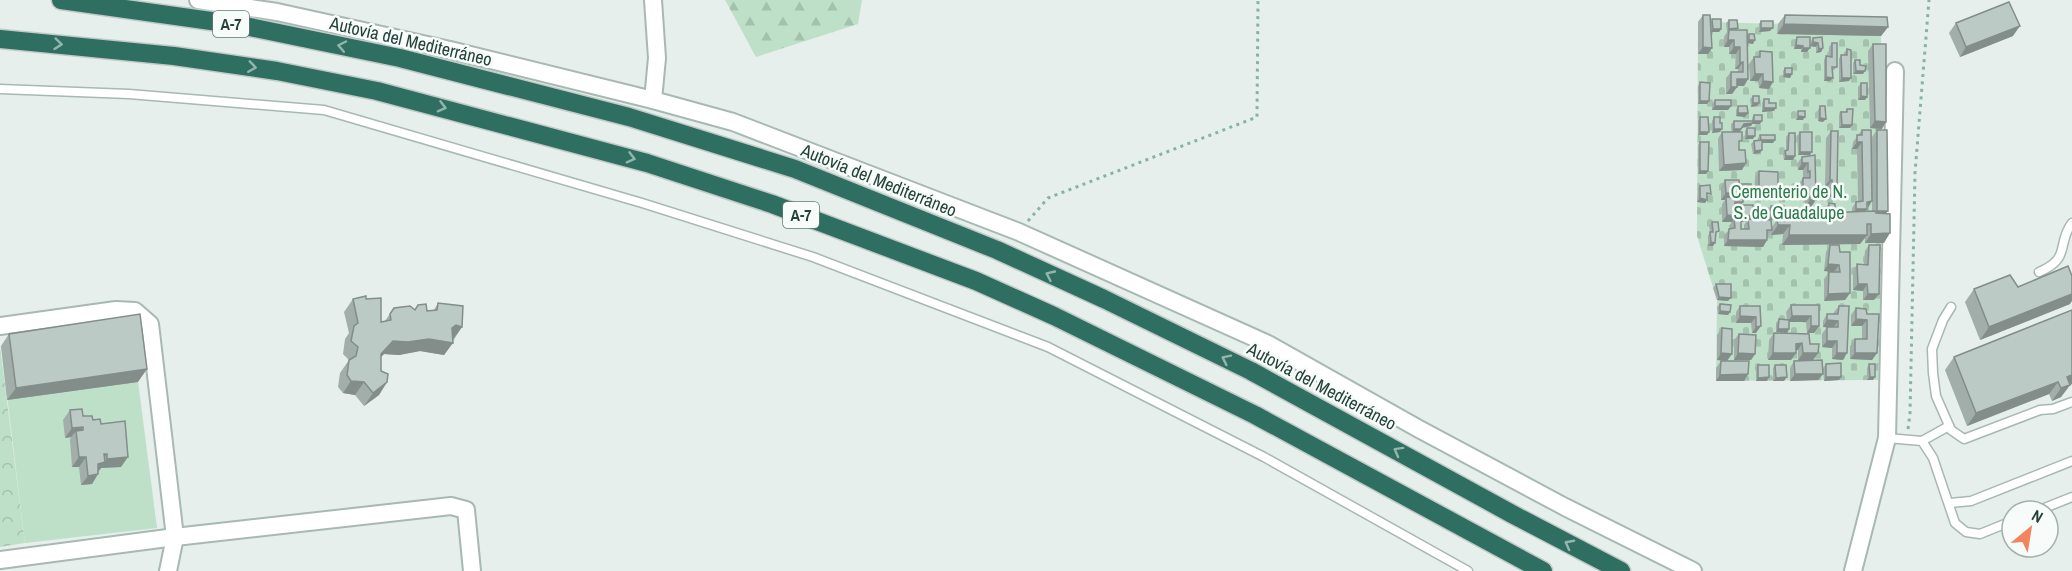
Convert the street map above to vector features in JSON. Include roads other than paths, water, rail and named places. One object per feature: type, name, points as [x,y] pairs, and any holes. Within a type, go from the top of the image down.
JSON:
[{"type":"highway","name":"Autovía del Mediterráneo","points":[[61,0],[240,25],[400,57],[628,117],[795,169],[997,250],[1136,315],[1251,371],[1621,571]]},
{"type":"highway","name":"A-7","points":[[0,39],[197,59],[277,71],[377,91],[647,163],[772,204],[976,281],[1054,316],[1255,415],[1543,571]]},
{"type":"street","points":[[198,0],[277,12],[427,45],[653,100],[733,122],[1019,232],[1268,344],[1419,429],[1565,507],[1693,571]]},
{"type":"street","points":[[653,100],[657,58],[654,0]]},
{"type":"street","points":[[1853,571],[1887,438],[1895,71]]},
{"type":"street","points":[[0,326],[116,310],[135,311],[150,324],[175,537],[168,571]]},
{"type":"street","points":[[0,560],[175,537],[451,506],[466,510],[472,571]]},
{"type":"lane","points":[[0,89],[129,94],[324,110],[642,202],[813,257],[1048,347],[1264,457],[1467,571]]},
{"type":"lane","points":[[2039,272],[2053,266],[2060,256],[2068,228],[2072,223]]},
{"type":"lane","points":[[1951,307],[1943,320],[1932,349],[1936,396],[1951,430],[1964,439],[2040,410],[2053,409],[2072,402]]},
{"type":"lane","points":[[1887,438],[1922,441],[1949,426]]},
{"type":"lane","points":[[1922,441],[1933,458],[1955,523],[1966,532],[1980,534],[2000,526]]},
{"type":"lane","points":[[1950,503],[1971,501],[2072,460]]},
{"type":"park label","name":"Cementerio de N. S. de Guadalupe","points":[[1789,201]]}]
